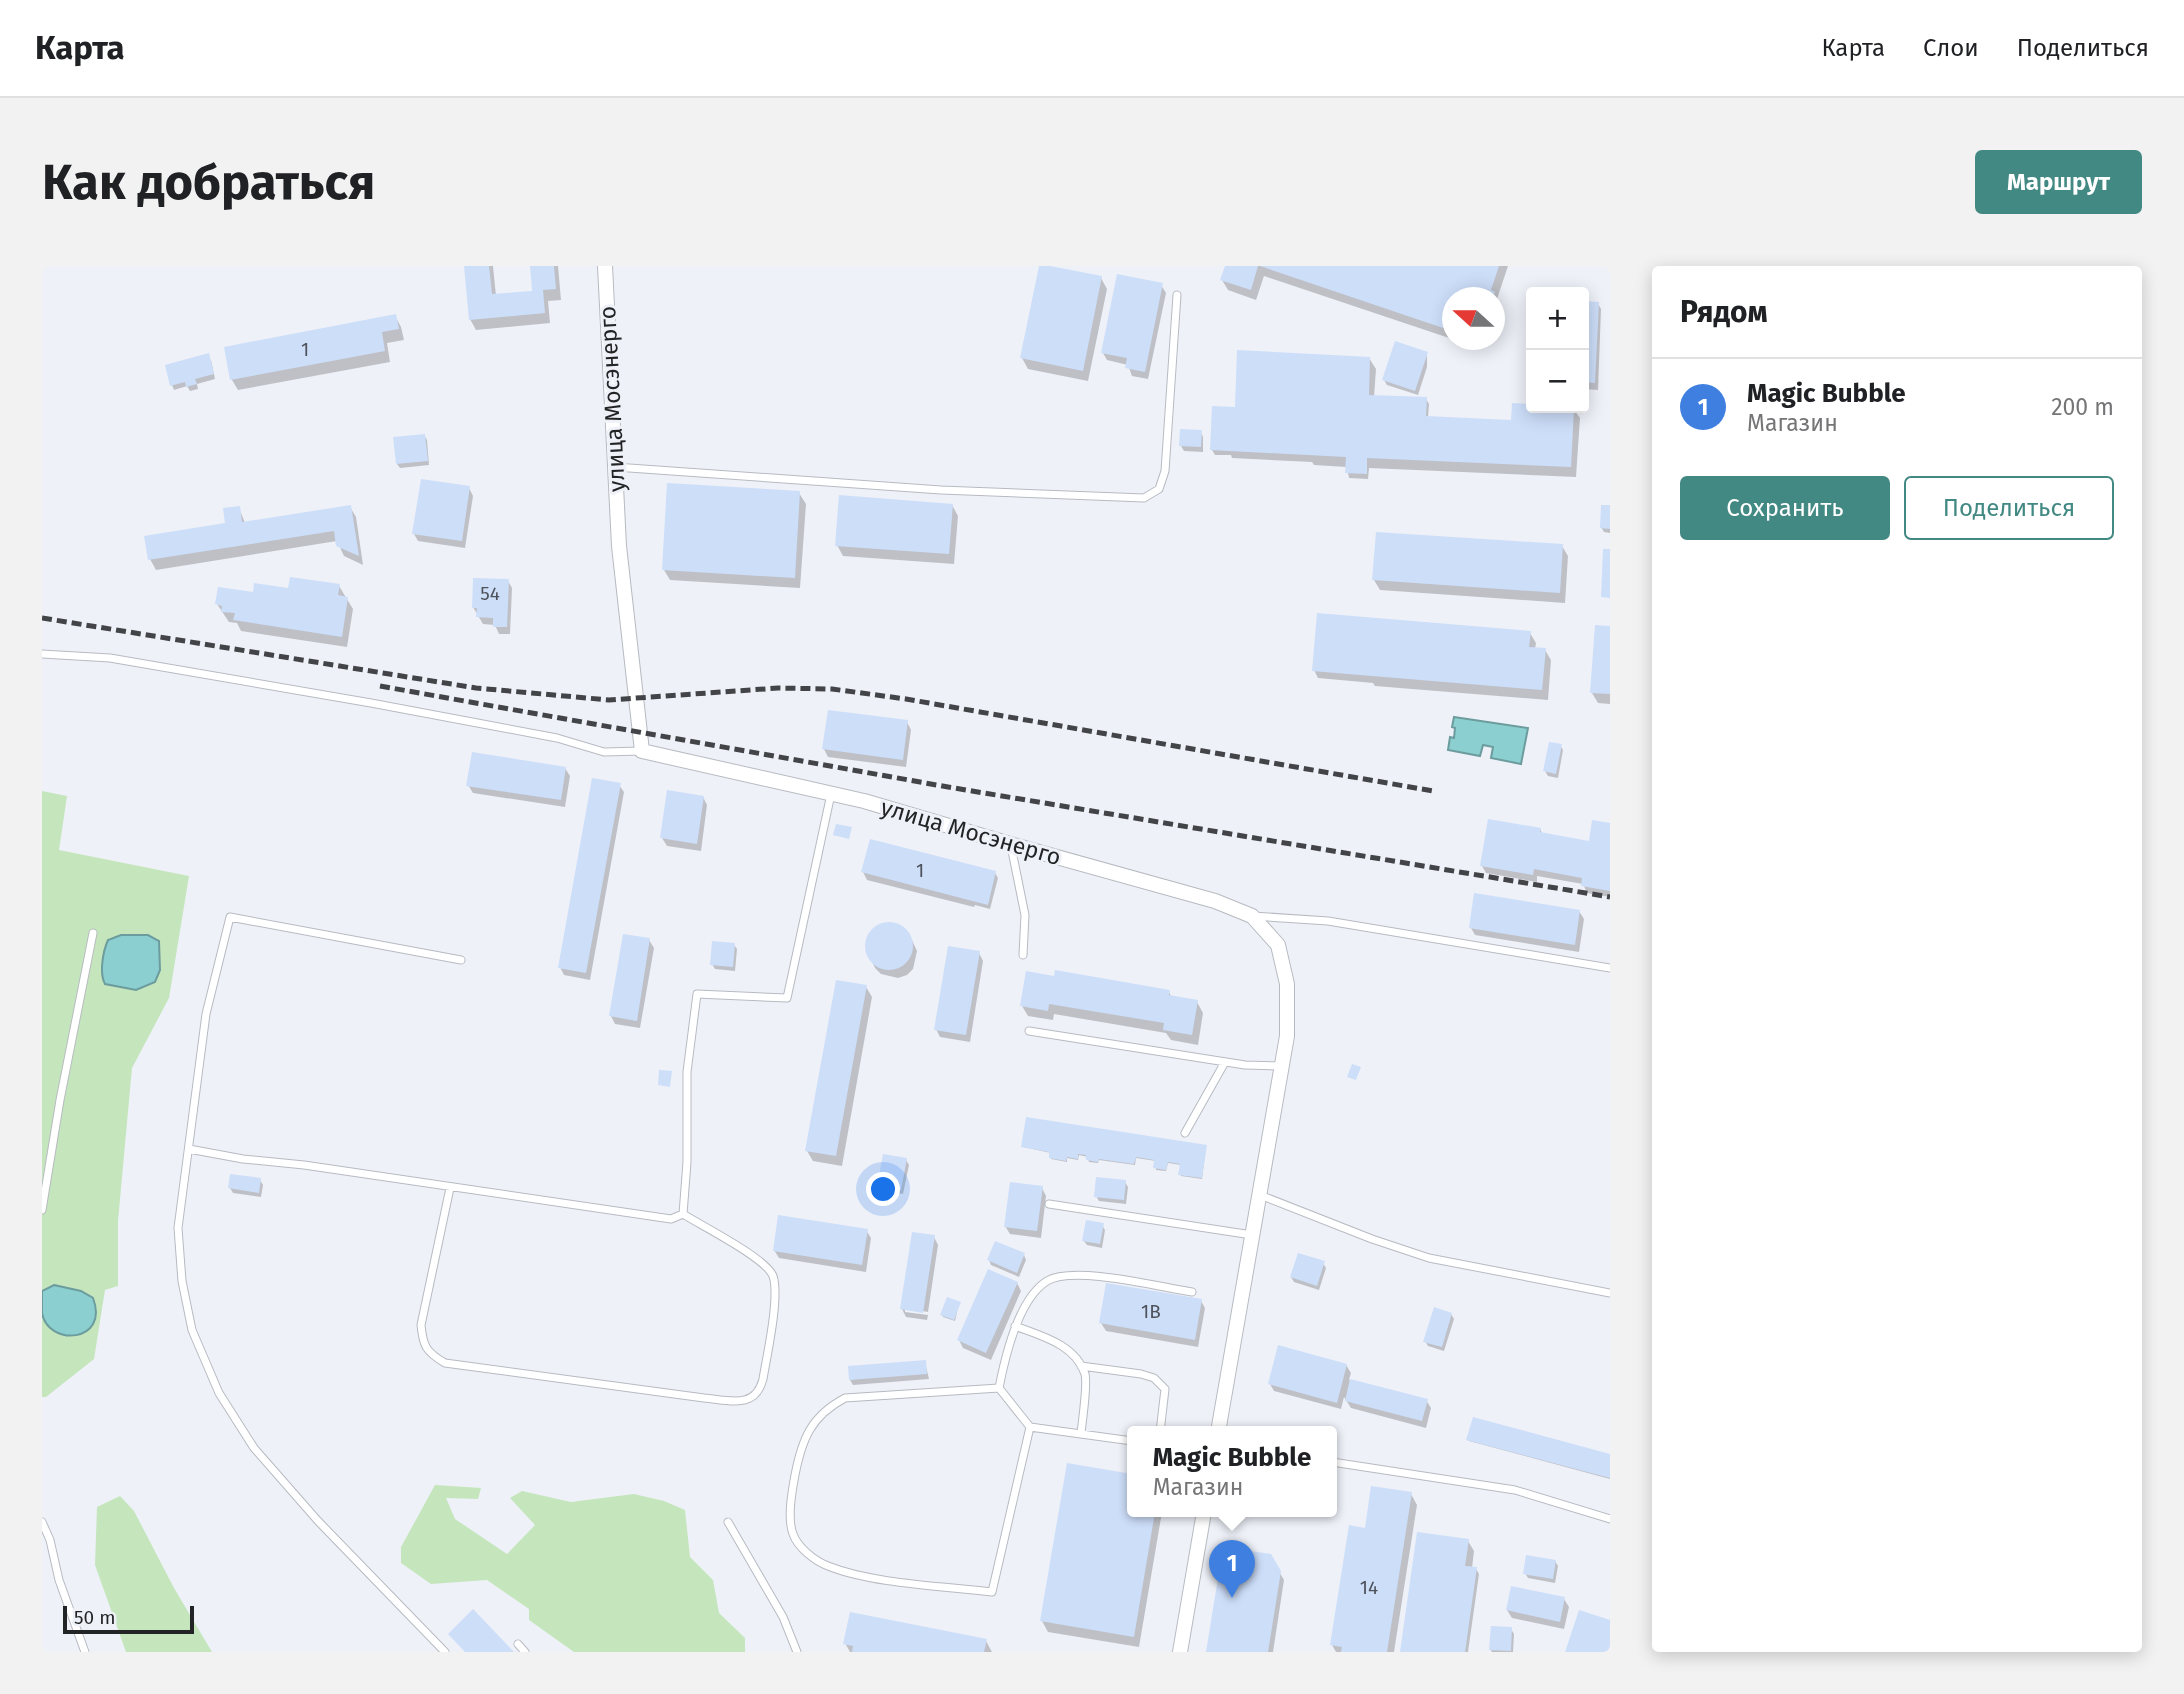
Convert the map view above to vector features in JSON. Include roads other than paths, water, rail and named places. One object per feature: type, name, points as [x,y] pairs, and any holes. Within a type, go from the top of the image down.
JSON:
[{"type":"street","name":"улица Мосэнерго","points":[[605,266],[619,546],[642,751],[864,801],[1215,901],[1252,916],[1278,945],[1287,984],[1287,1036],[1219,1426]]},
{"type":"street","points":[[1180,1652],[1203,1517]]},
{"type":"lane","points":[[615,467],[941,490],[1144,498],[1159,489],[1165,471],[1177,295]]},
{"type":"lane","points":[[42,654],[110,658],[371,703],[557,738],[604,752],[642,751]]},
{"type":"lane","points":[[684,1214],[687,1072],[697,994],[788,998],[831,794]]},
{"type":"lane","points":[[1010,844],[1025,915],[1023,955]]},
{"type":"lane","points":[[1252,916],[1328,921],[1610,968]]},
{"type":"lane","points":[[445,1652],[318,1521],[254,1448],[219,1393],[192,1330],[182,1281],[178,1228],[206,1014],[230,917],[461,960]]},
{"type":"lane","points":[[42,1210],[93,933]]},
{"type":"lane","points":[[1028,1031],[1225,1062],[1282,1066]]},
{"type":"lane","points":[[1185,1133],[1225,1062]]},
{"type":"lane","points":[[189,1149],[243,1159],[304,1165],[671,1219],[684,1214]]},
{"type":"lane","points":[[450,1188],[421,1325],[423,1341],[431,1354],[445,1363],[677,1394],[742,1401],[752,1398],[760,1391],[763,1379],[775,1289],[772,1273],[761,1261],[684,1214]]},
{"type":"lane","points":[[1259,1195],[1429,1258],[1610,1293]]},
{"type":"lane","points":[[1049,1205],[1252,1235]]},
{"type":"lane","points":[[1127,1440],[1030,1427],[999,1388],[1007,1348],[1015,1326],[1033,1296],[1047,1282],[1065,1276],[1085,1275],[1192,1292]]},
{"type":"lane","points":[[1015,1326],[1063,1345],[1076,1357],[1086,1376],[1081,1434]]},
{"type":"lane","points":[[1081,1366],[1154,1378],[1165,1389],[1161,1426]]},
{"type":"lane","points":[[999,1388],[845,1398],[830,1406],[812,1425],[800,1449],[791,1498],[793,1534],[807,1553],[826,1565],[862,1576],[992,1592],[1030,1427]]},
{"type":"lane","points":[[1337,1463],[1515,1490],[1610,1519]]},
{"type":"lane","points":[[42,1522],[85,1652]]},
{"type":"lane","points":[[729,1522],[783,1617],[797,1652]]},
{"type":"lane","points":[[518,1644],[525,1652]]},
{"type":"water","points":[[1454,717],[1528,728],[1521,764],[1491,758],[1493,747],[1483,745],[1480,756],[1448,750],[1450,737],[1454,738]]},
{"type":"water","points":[[121,935],[148,935],[159,941],[160,970],[155,982],[136,990],[105,984],[102,968],[106,945],[108,940]]},
{"type":"water","points":[[54,1285],[81,1291],[93,1298],[96,1313],[93,1324],[86,1331],[65,1335],[47,1324],[42,1313],[42,1291]]},
{"type":"railway","points":[[42,618],[476,688],[609,700],[778,688],[832,689],[906,699],[1433,791]]},
{"type":"railway","points":[[380,686],[948,787],[1610,897]]},
{"type":"place","name":"Magic Bubble","points":[[1232,1598]]}]
